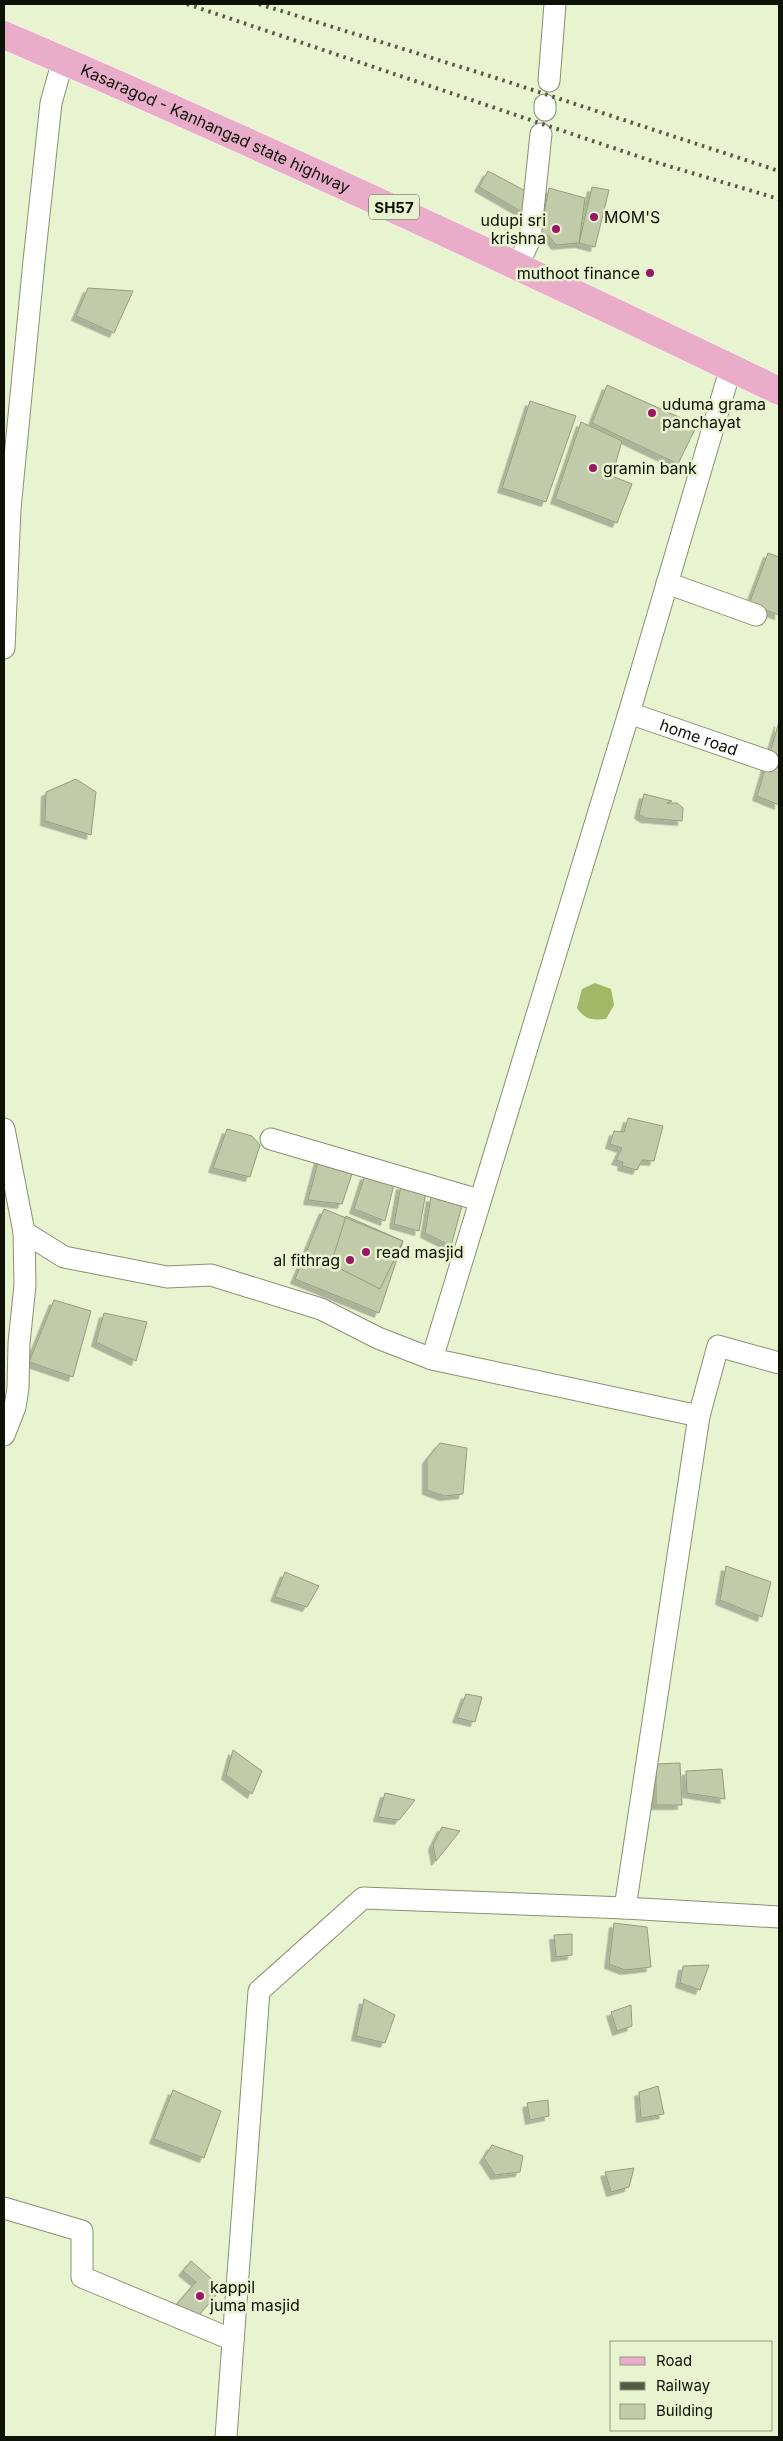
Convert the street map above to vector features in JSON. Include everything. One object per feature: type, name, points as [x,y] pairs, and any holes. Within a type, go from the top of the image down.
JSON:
[{"type":"main road","name":"Kasaragod - Kanhangad state highway","points":[[4,35],[202,120],[518,264],[779,391]]},
{"type":"street","points":[[549,82],[555,4]]},
{"type":"street","points":[[4,648],[10,509],[34,261],[51,103],[62,60]]},
{"type":"street","points":[[518,264],[530,240],[541,134]]},
{"type":"street","points":[[432,1359],[731,367]]},
{"type":"street","points":[[667,583],[756,614]]},
{"type":"street","name":"home road","points":[[628,713],[768,761]]},
{"type":"street","points":[[4,1129],[24,1232],[25,1286],[19,1343],[18,1388],[15,1407],[4,1435]]},
{"type":"street","points":[[271,1139],[479,1200]]},
{"type":"street","points":[[24,1232],[64,1257],[167,1277],[211,1276],[321,1309],[378,1338],[432,1359],[699,1416]]},
{"type":"street","points":[[625,1908],[699,1416],[718,1346],[779,1363]]},
{"type":"street","points":[[226,2437],[258,1991],[363,1898],[625,1908],[779,1917]]},
{"type":"street","points":[[4,2208],[82,2231],[82,2277],[233,2340]]},
{"type":"shaded area","points":[[595,983],[611,989],[614,1005],[606,1019],[589,1018],[583,1015],[577,1008],[582,989]]},
{"type":"building","points":[[488,171],[533,195],[524,213],[479,187]]},
{"type":"building","name":"MOM'S","points":[[592,187],[609,190],[595,247],[579,243]]},
{"type":"building","points":[[549,188],[585,198],[579,243],[556,245],[549,236],[540,233]]},
{"type":"building","points":[[88,288],[133,291],[114,333],[76,316]]},
{"type":"building","points":[[607,385],[697,425],[678,464],[592,423]]},
{"type":"building","points":[[530,401],[576,416],[546,502],[502,488]]},
{"type":"building","points":[[581,422],[622,441],[612,476],[632,484],[617,523],[555,499]]},
{"type":"building","points":[[768,553],[779,557],[779,615],[749,604]]},
{"type":"building","points":[[779,722],[779,805],[757,796]]},
{"type":"building","points":[[76,779],[96,792],[91,835],[45,821],[46,792]]},
{"type":"building","points":[[644,794],[672,801],[667,803],[677,803],[683,808],[682,821],[645,818],[639,814]]},
{"type":"building","points":[[628,1118],[663,1126],[654,1161],[642,1160],[637,1170],[622,1166],[623,1162],[616,1160],[622,1148],[610,1144],[614,1131],[624,1132]]},
{"type":"building","points":[[227,1129],[252,1136],[260,1145],[250,1177],[213,1168]]},
{"type":"building","points":[[319,1158],[354,1168],[342,1204],[308,1200]]},
{"type":"building","points":[[365,1175],[395,1180],[385,1221],[354,1209]]},
{"type":"building","points":[[401,1185],[426,1192],[419,1231],[394,1224]]},
{"type":"building","points":[[431,1197],[463,1202],[451,1246],[425,1233]]},
{"type":"building","name":"al fithrag","points":[[324,1209],[403,1241],[379,1313],[295,1279]]},
{"type":"building","name":"read masjid","points":[[346,1216],[403,1241],[380,1289],[331,1264]]},
{"type":"building","points":[[54,1300],[91,1311],[73,1377],[29,1362]]},
{"type":"building","points":[[104,1313],[147,1322],[136,1361],[96,1342]]},
{"type":"building","points":[[440,1443],[467,1448],[463,1494],[444,1496],[427,1490],[427,1459]]},
{"type":"building","points":[[726,1566],[771,1582],[762,1617],[720,1600]]},
{"type":"building","points":[[285,1572],[319,1586],[307,1607],[275,1597]]},
{"type":"building","points":[[466,1694],[482,1697],[475,1722],[457,1718]]},
{"type":"building","points":[[233,1750],[262,1771],[252,1794],[226,1775]]},
{"type":"building","points":[[680,1763],[682,1805],[656,1805],[656,1764]]},
{"type":"building","points":[[722,1769],[725,1799],[687,1793],[686,1771]]},
{"type":"building","points":[[385,1793],[415,1800],[399,1820],[378,1817]]},
{"type":"building","points":[[442,1827],[460,1831],[436,1861],[433,1845]]},
{"type":"building","points":[[614,1923],[647,1927],[651,1967],[625,1970],[609,1964]]},
{"type":"building","points":[[572,1934],[572,1955],[556,1957],[554,1935]]},
{"type":"building","points":[[709,1965],[700,1990],[680,1983],[683,1966]]},
{"type":"building","points":[[364,1999],[395,2015],[385,2043],[356,2036]]},
{"type":"building","points":[[631,2005],[632,2026],[617,2031],[611,2012]]},
{"type":"building","points":[[658,2086],[664,2114],[641,2118],[639,2092]]},
{"type":"building","points":[[173,2090],[221,2111],[204,2158],[154,2139]]},
{"type":"building","points":[[548,2100],[549,2116],[530,2120],[527,2103]]},
{"type":"building","points":[[492,2145],[523,2156],[520,2172],[495,2175],[484,2158]]},
{"type":"building","points":[[634,2168],[629,2187],[611,2192],[605,2172]]},
{"type":"building","name":"kappil juma masjid","points":[[191,2261],[222,2288],[195,2320],[177,2304],[196,2282],[183,2271]]},
{"type":"railway","points":[[187,4],[655,162],[779,199]]},
{"type":"railway","points":[[259,4],[493,77],[779,171]]},
{"type":"place","name":"MOM'S","points":[[594,217]]},
{"type":"place","name":"udupi sri krishna","points":[[556,229]]},
{"type":"place","name":"muthoot finance","points":[[650,273]]},
{"type":"place","name":"uduma grama panchayat","points":[[652,413]]},
{"type":"place","name":"gramin bank","points":[[593,468]]},
{"type":"place","name":"read masjid","points":[[366,1252]]},
{"type":"place","name":"al fithrag","points":[[350,1260]]},
{"type":"place","name":"kappil juma masjid","points":[[200,2296]]}]
